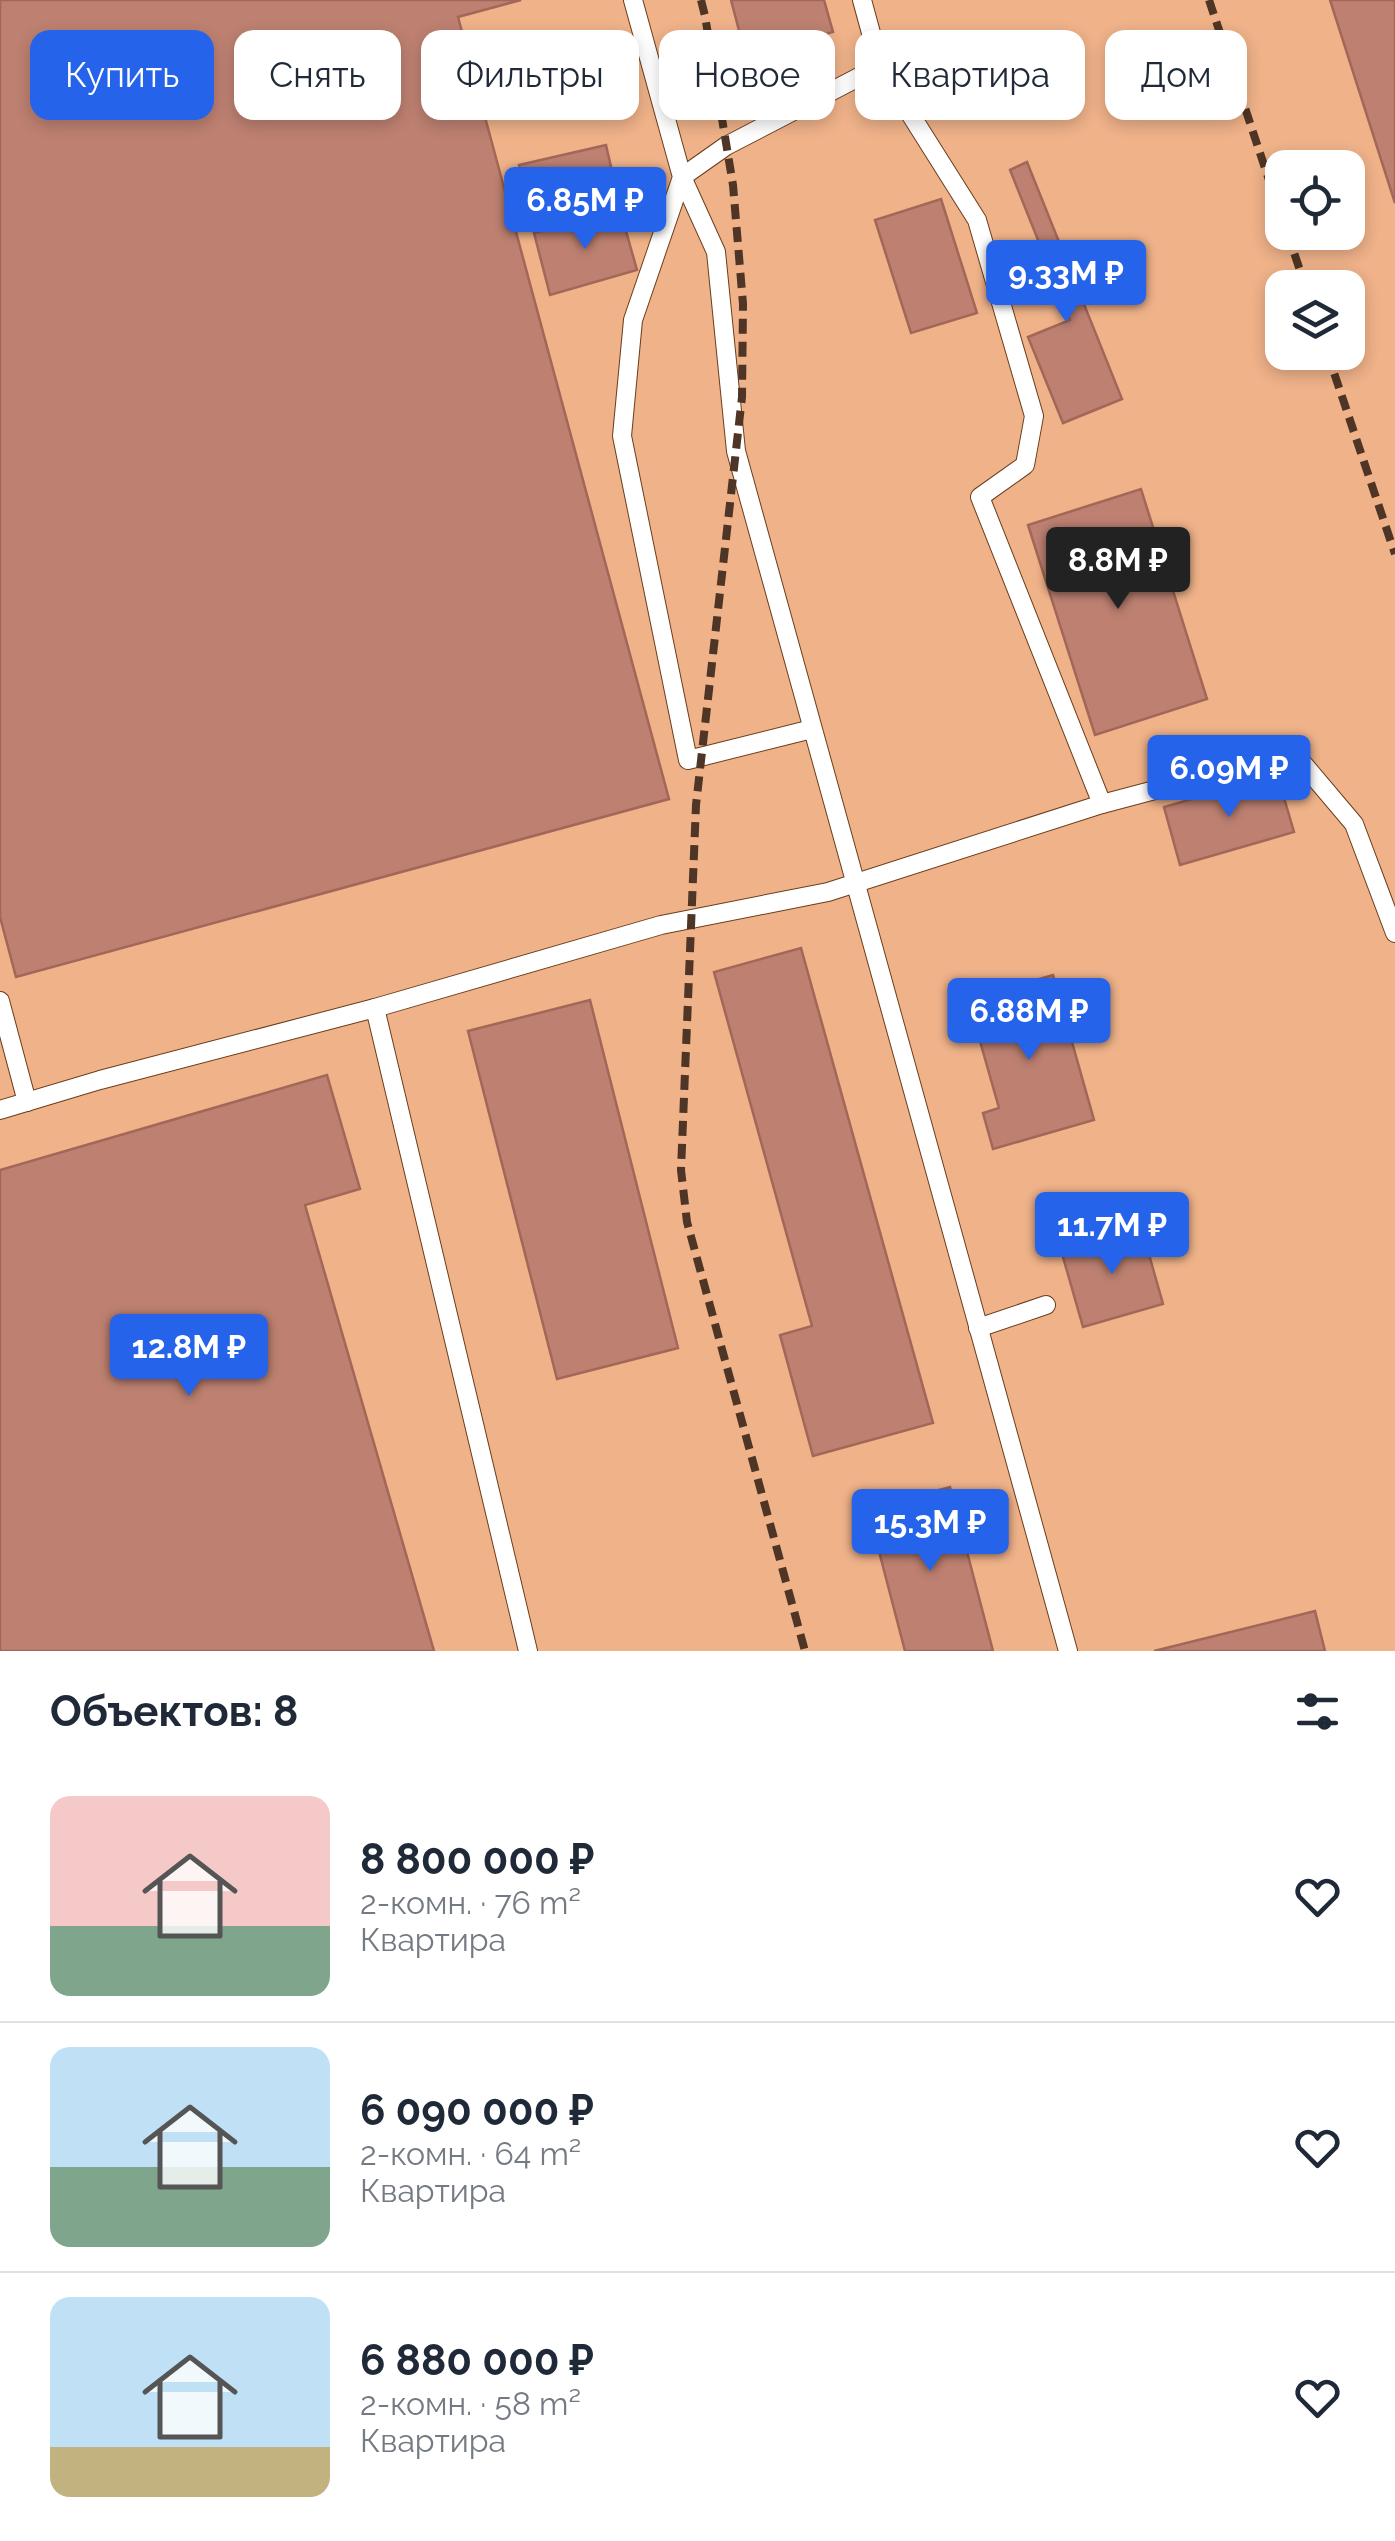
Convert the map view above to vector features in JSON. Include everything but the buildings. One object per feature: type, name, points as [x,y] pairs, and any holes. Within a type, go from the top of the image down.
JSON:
[{"type":"lane","points":[[632,0],[682,176],[716,252],[736,451],[1068,1651]]},
{"type":"lane","points":[[862,0],[870,30]]},
{"type":"lane","points":[[812,729],[688,760],[622,436],[633,320],[682,176],[726,146],[855,79]]},
{"type":"lane","points":[[914,120],[977,220],[1034,416],[1025,464],[980,497],[1102,804]]},
{"type":"lane","points":[[0,1110],[661,925],[828,892],[1102,804],[1294,753],[1354,824],[1395,933]]},
{"type":"lane","points":[[0,1001],[26,1102]]},
{"type":"lane","points":[[375,1008],[528,1651]]},
{"type":"lane","points":[[978,1328],[1046,1305]]},
{"type":"shaded area","points":[[0,0],[1395,0],[1395,1651],[0,1651]]},
{"type":"railway","points":[[701,0],[733,185],[743,304],[742,397],[696,805],[681,1170],[687,1222],[805,1651]]},
{"type":"railway","points":[[1209,0],[1265,168]]},
{"type":"railway","points":[[1293,250],[1300,270]]},
{"type":"railway","points":[[1333,370],[1395,554]]}]
